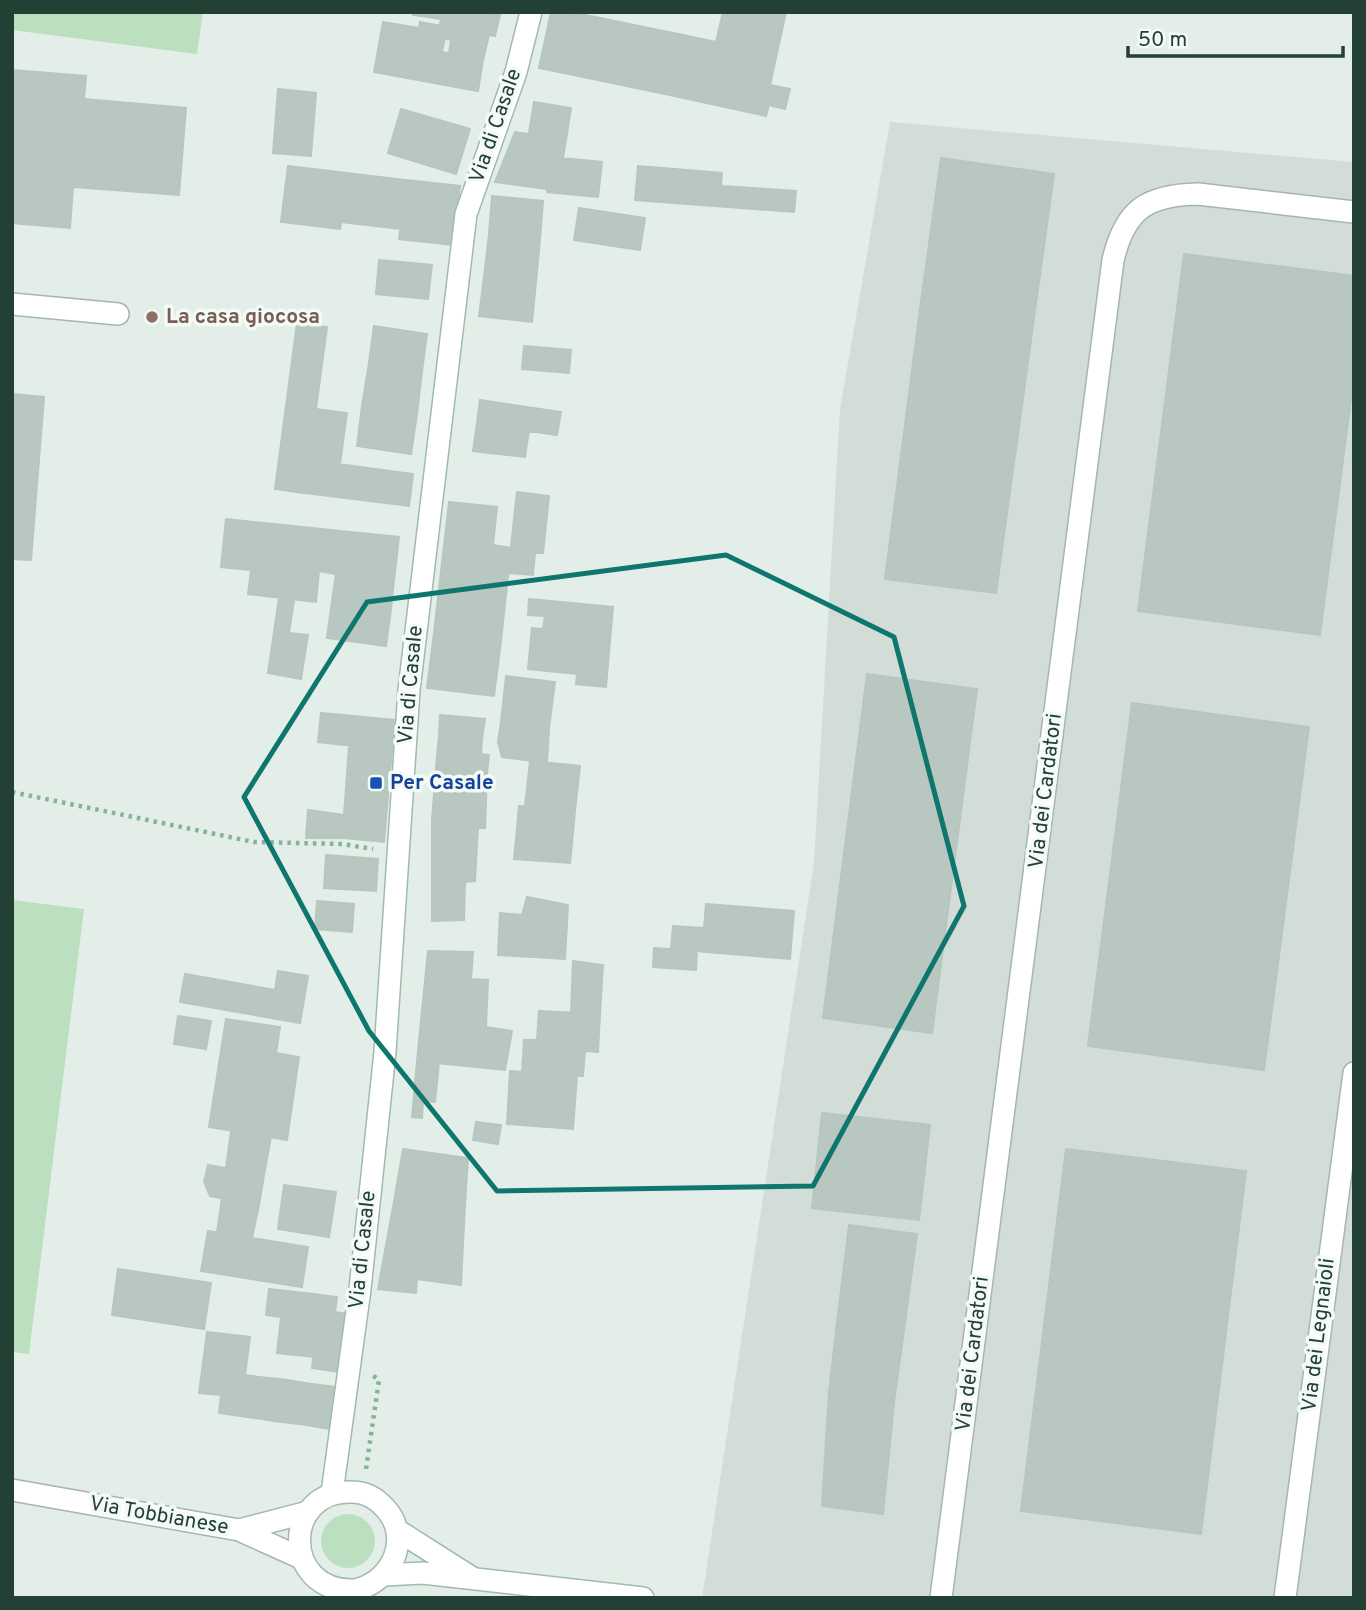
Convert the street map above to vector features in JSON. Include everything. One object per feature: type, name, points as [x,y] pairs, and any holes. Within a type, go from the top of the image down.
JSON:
[{"type":"street","name":"Via di Casale","points":[[332,1493],[355,1327],[384,1052],[409,690],[466,214],[516,72],[531,12]]},
{"type":"street","name":"Via dei Cardatori","points":[[941,1598],[1119,235],[1131,216],[1148,204],[1166,196],[1182,194],[1354,212]]},
{"type":"street","points":[[12,304],[118,314]]},
{"type":"street","name":"Via dei Legnaioli","points":[[1285,1598],[1354,1073]]},
{"type":"street","name":"Via Tobbianese","points":[[12,1490],[239,1530],[307,1567]]},
{"type":"street","points":[[307,1567],[335,1589],[353,1594],[374,1584],[384,1575],[395,1555],[397,1530],[390,1513],[370,1496],[357,1492],[332,1493],[318,1501],[308,1512],[301,1525],[299,1539],[313,1598]]},
{"type":"street","points":[[239,1530],[308,1512]]},
{"type":"street","points":[[397,1530],[473,1578]]},
{"type":"street","points":[[384,1575],[424,1573],[643,1598]]},
{"type":"path","points":[[12,792],[254,842],[342,844]]},
{"type":"highlighted area","points":[[726,555],[894,637],[964,906],[813,1186],[497,1191],[369,1031],[244,797],[367,602]]},
{"type":"shaded area","points":[[890,122],[1354,162],[1354,1598],[702,1598],[814,863],[840,409]]},
{"type":"green space","points":[[12,12],[203,12],[197,54],[12,30]]},
{"type":"green space","points":[[12,900],[84,909],[29,1354],[12,1352]]},
{"type":"green space","points":[[353,1514],[363,1518],[371,1526],[375,1541],[371,1556],[363,1564],[343,1568],[333,1564],[325,1556],[321,1536],[325,1526],[333,1518]]},
{"type":"building","points":[[413,12],[486,12],[500,15],[495,36],[489,35],[483,60],[449,54],[451,40],[444,38],[447,27],[440,25],[441,19],[413,15]]},
{"type":"building","points":[[551,12],[576,12],[564,73],[539,68]]},
{"type":"building","points":[[723,12],[786,12],[770,85],[790,89],[785,109],[769,105],[766,116],[665,94],[678,34],[716,42]]},
{"type":"building","points":[[576,13],[678,34],[665,94],[564,73]]},
{"type":"building","points":[[383,22],[419,28],[420,22],[447,27],[442,52],[483,60],[478,91],[374,72]]},
{"type":"building","points":[[12,70],[86,76],[84,99],[186,108],[179,195],[73,187],[70,228],[12,223]]},
{"type":"building","points":[[278,89],[316,93],[311,156],[273,153]]},
{"type":"building","points":[[534,102],[571,108],[566,140],[529,133]]},
{"type":"building","points":[[401,109],[470,129],[456,174],[388,153]]},
{"type":"building","points":[[515,132],[566,140],[563,158],[551,157],[547,189],[495,182]]},
{"type":"building","points":[[551,157],[602,162],[598,197],[547,192]]},
{"type":"building","points":[[941,158],[1054,174],[1033,325],[920,309]]},
{"type":"building","points":[[288,166],[406,180],[400,229],[341,222],[340,229],[281,222]]},
{"type":"building","points":[[638,166],[722,173],[721,186],[796,191],[794,212],[635,200]]},
{"type":"building","points":[[406,180],[460,186],[453,245],[399,239]]},
{"type":"building","points":[[492,196],[543,201],[540,239],[489,234]]},
{"type":"building","points":[[579,208],[645,218],[640,250],[574,240]]},
{"type":"building","points":[[489,234],[540,239],[536,282],[484,277]]},
{"type":"building","points":[[1184,254],[1354,276],[1354,376],[1320,635],[1138,611]]},
{"type":"building","points":[[379,260],[432,265],[428,299],[376,294]]},
{"type":"building","points":[[484,277],[536,282],[532,322],[479,316]]},
{"type":"building","points":[[920,309],[1033,325],[996,593],[885,579]]},
{"type":"building","points":[[297,323],[327,327],[316,409],[347,413],[340,464],[309,460],[304,493],[275,489]]},
{"type":"building","points":[[374,326],[427,334],[422,371],[369,363]]},
{"type":"building","points":[[524,346],[571,350],[569,373],[522,369]]},
{"type":"building","points":[[369,363],[422,371],[417,414],[362,406]]},
{"type":"building","points":[[12,394],[44,397],[31,560],[12,559]]},
{"type":"building","points":[[480,400],[561,412],[557,435],[477,423]]},
{"type":"building","points":[[362,406],[417,414],[411,454],[357,446]]},
{"type":"building","points":[[477,423],[529,430],[525,457],[473,451]]},
{"type":"building","points":[[309,460],[413,474],[409,506],[304,493]]},
{"type":"building","points":[[517,492],[549,496],[543,553],[535,553],[533,575],[508,573]]},
{"type":"building","points":[[449,502],[497,507],[493,545],[511,548],[501,641],[434,633]]},
{"type":"building","points":[[226,519],[340,531],[336,574],[319,571],[316,602],[248,594],[251,570],[221,567]]},
{"type":"building","points":[[340,531],[399,537],[394,580],[336,574]]},
{"type":"building","points":[[336,574],[394,580],[391,609],[332,601]]},
{"type":"building","points":[[279,598],[294,600],[289,633],[308,635],[301,679],[268,673]]},
{"type":"building","points":[[529,599],[613,607],[606,687],[576,684],[577,674],[528,669],[532,628],[543,629],[545,616],[528,615]]},
{"type":"building","points":[[332,601],[391,609],[386,646],[327,638]]},
{"type":"building","points":[[434,633],[501,641],[494,696],[427,688]]},
{"type":"building","points":[[867,674],[977,689],[932,1033],[823,1018]]},
{"type":"building","points":[[506,676],[555,682],[549,728],[501,722]]},
{"type":"building","points":[[1132,703],[1309,727],[1264,1070],[1088,1046]]},
{"type":"building","points":[[321,713],[395,720],[392,750],[318,742]]},
{"type":"building","points":[[440,715],[485,719],[482,739],[439,735]]},
{"type":"building","points":[[501,722],[549,728],[547,763],[502,757],[498,742]]},
{"type":"building","points":[[439,735],[482,739],[481,754],[489,755],[487,774],[436,768]]},
{"type":"building","points":[[349,746],[392,750],[384,842],[306,838],[308,810],[344,815]]},
{"type":"building","points":[[530,761],[580,766],[575,811],[525,806]]},
{"type":"building","points":[[436,768],[487,774],[485,828],[432,820]]},
{"type":"building","points":[[519,806],[575,811],[572,844],[516,839]]},
{"type":"building","points":[[432,820],[478,827],[475,881],[465,882],[464,920],[432,921]]},
{"type":"building","points":[[516,839],[572,844],[570,863],[514,859]]},
{"type":"building","points":[[326,855],[378,859],[376,891],[324,888]]},
{"type":"building","points":[[527,897],[568,905],[565,959],[498,955],[500,913],[522,915]]},
{"type":"building","points":[[317,901],[354,904],[352,932],[315,929]]},
{"type":"building","points":[[706,904],[794,911],[790,959],[671,949],[673,926],[704,928]]},
{"type":"building","points":[[654,948],[697,951],[696,970],[653,967]]},
{"type":"building","points":[[428,951],[473,952],[471,979],[488,980],[486,1027],[512,1031],[505,1070],[417,1061]]},
{"type":"building","points":[[573,961],[603,965],[600,1014],[571,1013]]},
{"type":"building","points":[[278,971],[308,976],[300,1023],[180,1002],[185,974],[275,990]]},
{"type":"building","points":[[539,1011],[600,1014],[598,1052],[585,1051],[583,1076],[522,1073],[524,1040],[537,1040]]},
{"type":"building","points":[[178,1016],[211,1021],[206,1049],[174,1044]]},
{"type":"building","points":[[226,1019],[280,1027],[276,1053],[299,1057],[287,1140],[209,1127]]},
{"type":"building","points":[[417,1061],[439,1063],[435,1102],[423,1101],[422,1118],[412,1117]]},
{"type":"building","points":[[510,1071],[577,1076],[573,1129],[507,1124]]},
{"type":"building","points":[[822,1113],[930,1125],[919,1220],[812,1208]]},
{"type":"building","points":[[476,1122],[501,1125],[498,1144],[473,1140]]},
{"type":"building","points":[[231,1131],[271,1137],[264,1175],[226,1168]]},
{"type":"building","points":[[403,1149],[468,1158],[465,1205],[395,1196]]},
{"type":"building","points":[[1066,1149],[1246,1171],[1201,1534],[1021,1511]]},
{"type":"building","points":[[208,1165],[264,1175],[259,1205],[210,1196],[204,1182]]},
{"type":"building","points":[[284,1185],[336,1192],[329,1237],[278,1229]]},
{"type":"building","points":[[395,1196],[465,1205],[461,1285],[417,1279],[416,1293],[378,1289]]},
{"type":"building","points":[[222,1198],[259,1205],[252,1238],[217,1232]]},
{"type":"building","points":[[849,1225],[917,1234],[903,1338],[836,1331]]},
{"type":"building","points":[[208,1231],[308,1247],[302,1287],[201,1271]]},
{"type":"building","points":[[118,1269],[211,1283],[204,1329],[112,1315]]},
{"type":"building","points":[[269,1289],[321,1295],[314,1357],[277,1353],[281,1317],[266,1315]]},
{"type":"building","points":[[321,1295],[337,1297],[335,1312],[348,1314],[340,1372],[312,1368]]},
{"type":"building","points":[[836,1331],[903,1338],[894,1402],[829,1393]]},
{"type":"building","points":[[207,1332],[250,1337],[245,1375],[259,1377],[255,1418],[219,1413],[221,1395],[199,1393]]},
{"type":"building","points":[[259,1377],[287,1380],[281,1422],[255,1418]]},
{"type":"building","points":[[287,1380],[312,1384],[306,1425],[281,1422]]},
{"type":"building","points":[[312,1384],[337,1387],[330,1429],[306,1425]]},
{"type":"building","points":[[829,1393],[894,1402],[883,1514],[822,1506]]},
{"type":"place","name":"La casa giocosa","points":[[152,317]]},
{"type":"place","name":"Per Casale","points":[[376,783]]}]
